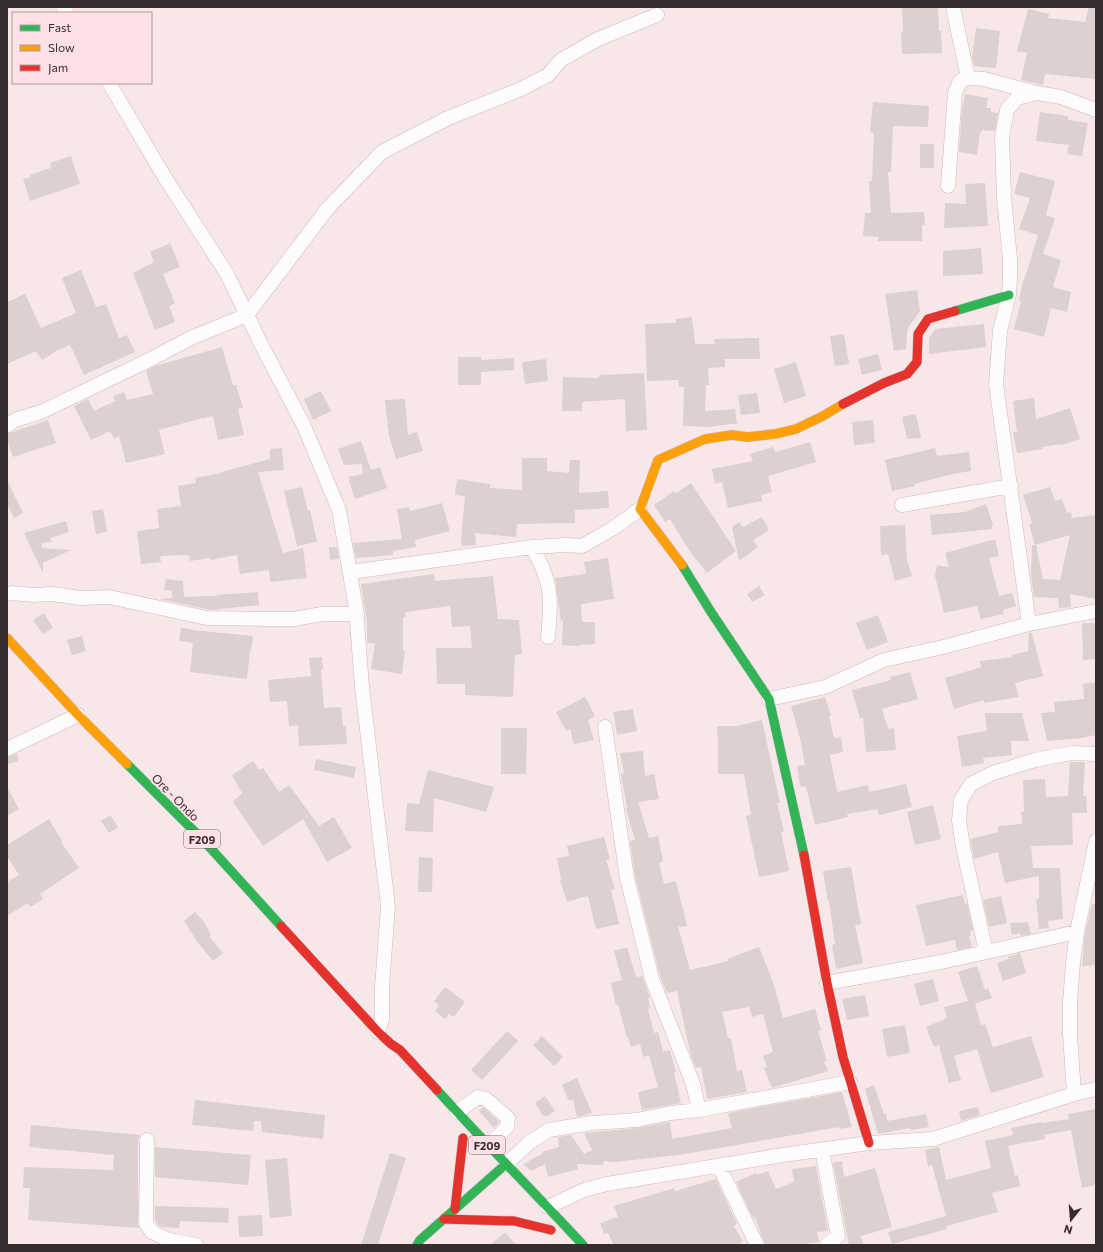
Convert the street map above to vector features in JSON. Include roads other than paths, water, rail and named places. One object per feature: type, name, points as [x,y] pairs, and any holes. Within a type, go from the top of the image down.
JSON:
[{"type":"main road","points":[[869,1143],[850,1082],[827,984],[804,852],[769,699],[710,612],[676,557],[640,509],[658,460],[705,439],[732,435],[747,437],[775,434],[796,429],[884,383],[907,374],[917,362],[918,334],[928,319],[1009,295]]},
{"type":"main road","name":"Ore - Ondo","points":[[7,638],[78,715],[204,841],[378,1032],[391,1044]]},
{"type":"main road","name":"F209","points":[[391,1044],[393,1054],[397,1060]]},
{"type":"main road","name":"F209","points":[[391,1044],[400,1050],[488,1146],[498,1171],[548,1207],[584,1245]]},
{"type":"main road","points":[[455,1209],[464,1138]]},
{"type":"main road","points":[[417,1245],[420,1240],[498,1171]]},
{"type":"main road","points":[[444,1219],[514,1221],[553,1232],[540,1218]]},
{"type":"street","points":[[953,7],[968,78]]},
{"type":"street","points":[[7,426],[14,420],[41,412],[193,337],[247,315],[328,208],[382,152],[448,118],[521,89],[548,75],[561,60],[598,39],[657,15]]},
{"type":"street","points":[[948,186],[955,92],[960,81],[968,78],[984,79],[1061,98],[1096,110]]},
{"type":"street","points":[[109,84],[164,176],[227,274],[304,426],[339,510],[351,572],[357,614],[362,687],[388,906],[382,987],[382,1019],[378,1032]]},
{"type":"street","points":[[1029,624],[996,384],[1000,331],[1009,295],[1010,259],[1004,198],[1002,137],[1007,110],[1017,98],[1037,93]]},
{"type":"street","points":[[902,505],[1011,486]]},
{"type":"street","points":[[351,572],[532,547],[566,545],[582,546],[612,529],[640,509]]},
{"type":"street","points":[[532,547],[542,565],[549,586],[551,609],[548,637]]},
{"type":"street","points":[[7,594],[12,592],[33,595],[52,594],[81,598],[109,597],[207,618],[294,619],[322,614],[357,614]]},
{"type":"street","points":[[769,699],[825,686],[884,660],[943,647],[1029,624],[1096,611]]},
{"type":"street","points":[[7,749],[78,715]]},
{"type":"street","points":[[605,727],[627,878],[652,979],[693,1084],[699,1110]]},
{"type":"street","points":[[986,952],[962,847],[959,820],[961,800],[971,784],[993,773],[1035,760],[1072,753],[1096,754]]},
{"type":"street","points":[[1074,1094],[1071,1062],[1070,1002],[1077,932],[1095,847]]},
{"type":"street","points":[[827,984],[1077,932]]},
{"type":"street","points":[[498,1171],[530,1142],[550,1130],[592,1123],[637,1120],[850,1082]]},
{"type":"street","points":[[548,1207],[584,1190],[607,1184],[869,1143],[933,1139],[1074,1094],[1096,1089]]},
{"type":"street","points":[[456,1112],[478,1097],[486,1099],[508,1118],[507,1128],[488,1146]]},
{"type":"street","points":[[148,1140],[146,1223],[152,1232],[169,1240],[196,1245]]},
{"type":"street","points":[[822,1150],[838,1236],[827,1245]]},
{"type":"street","points":[[719,1166],[757,1245]]}]
